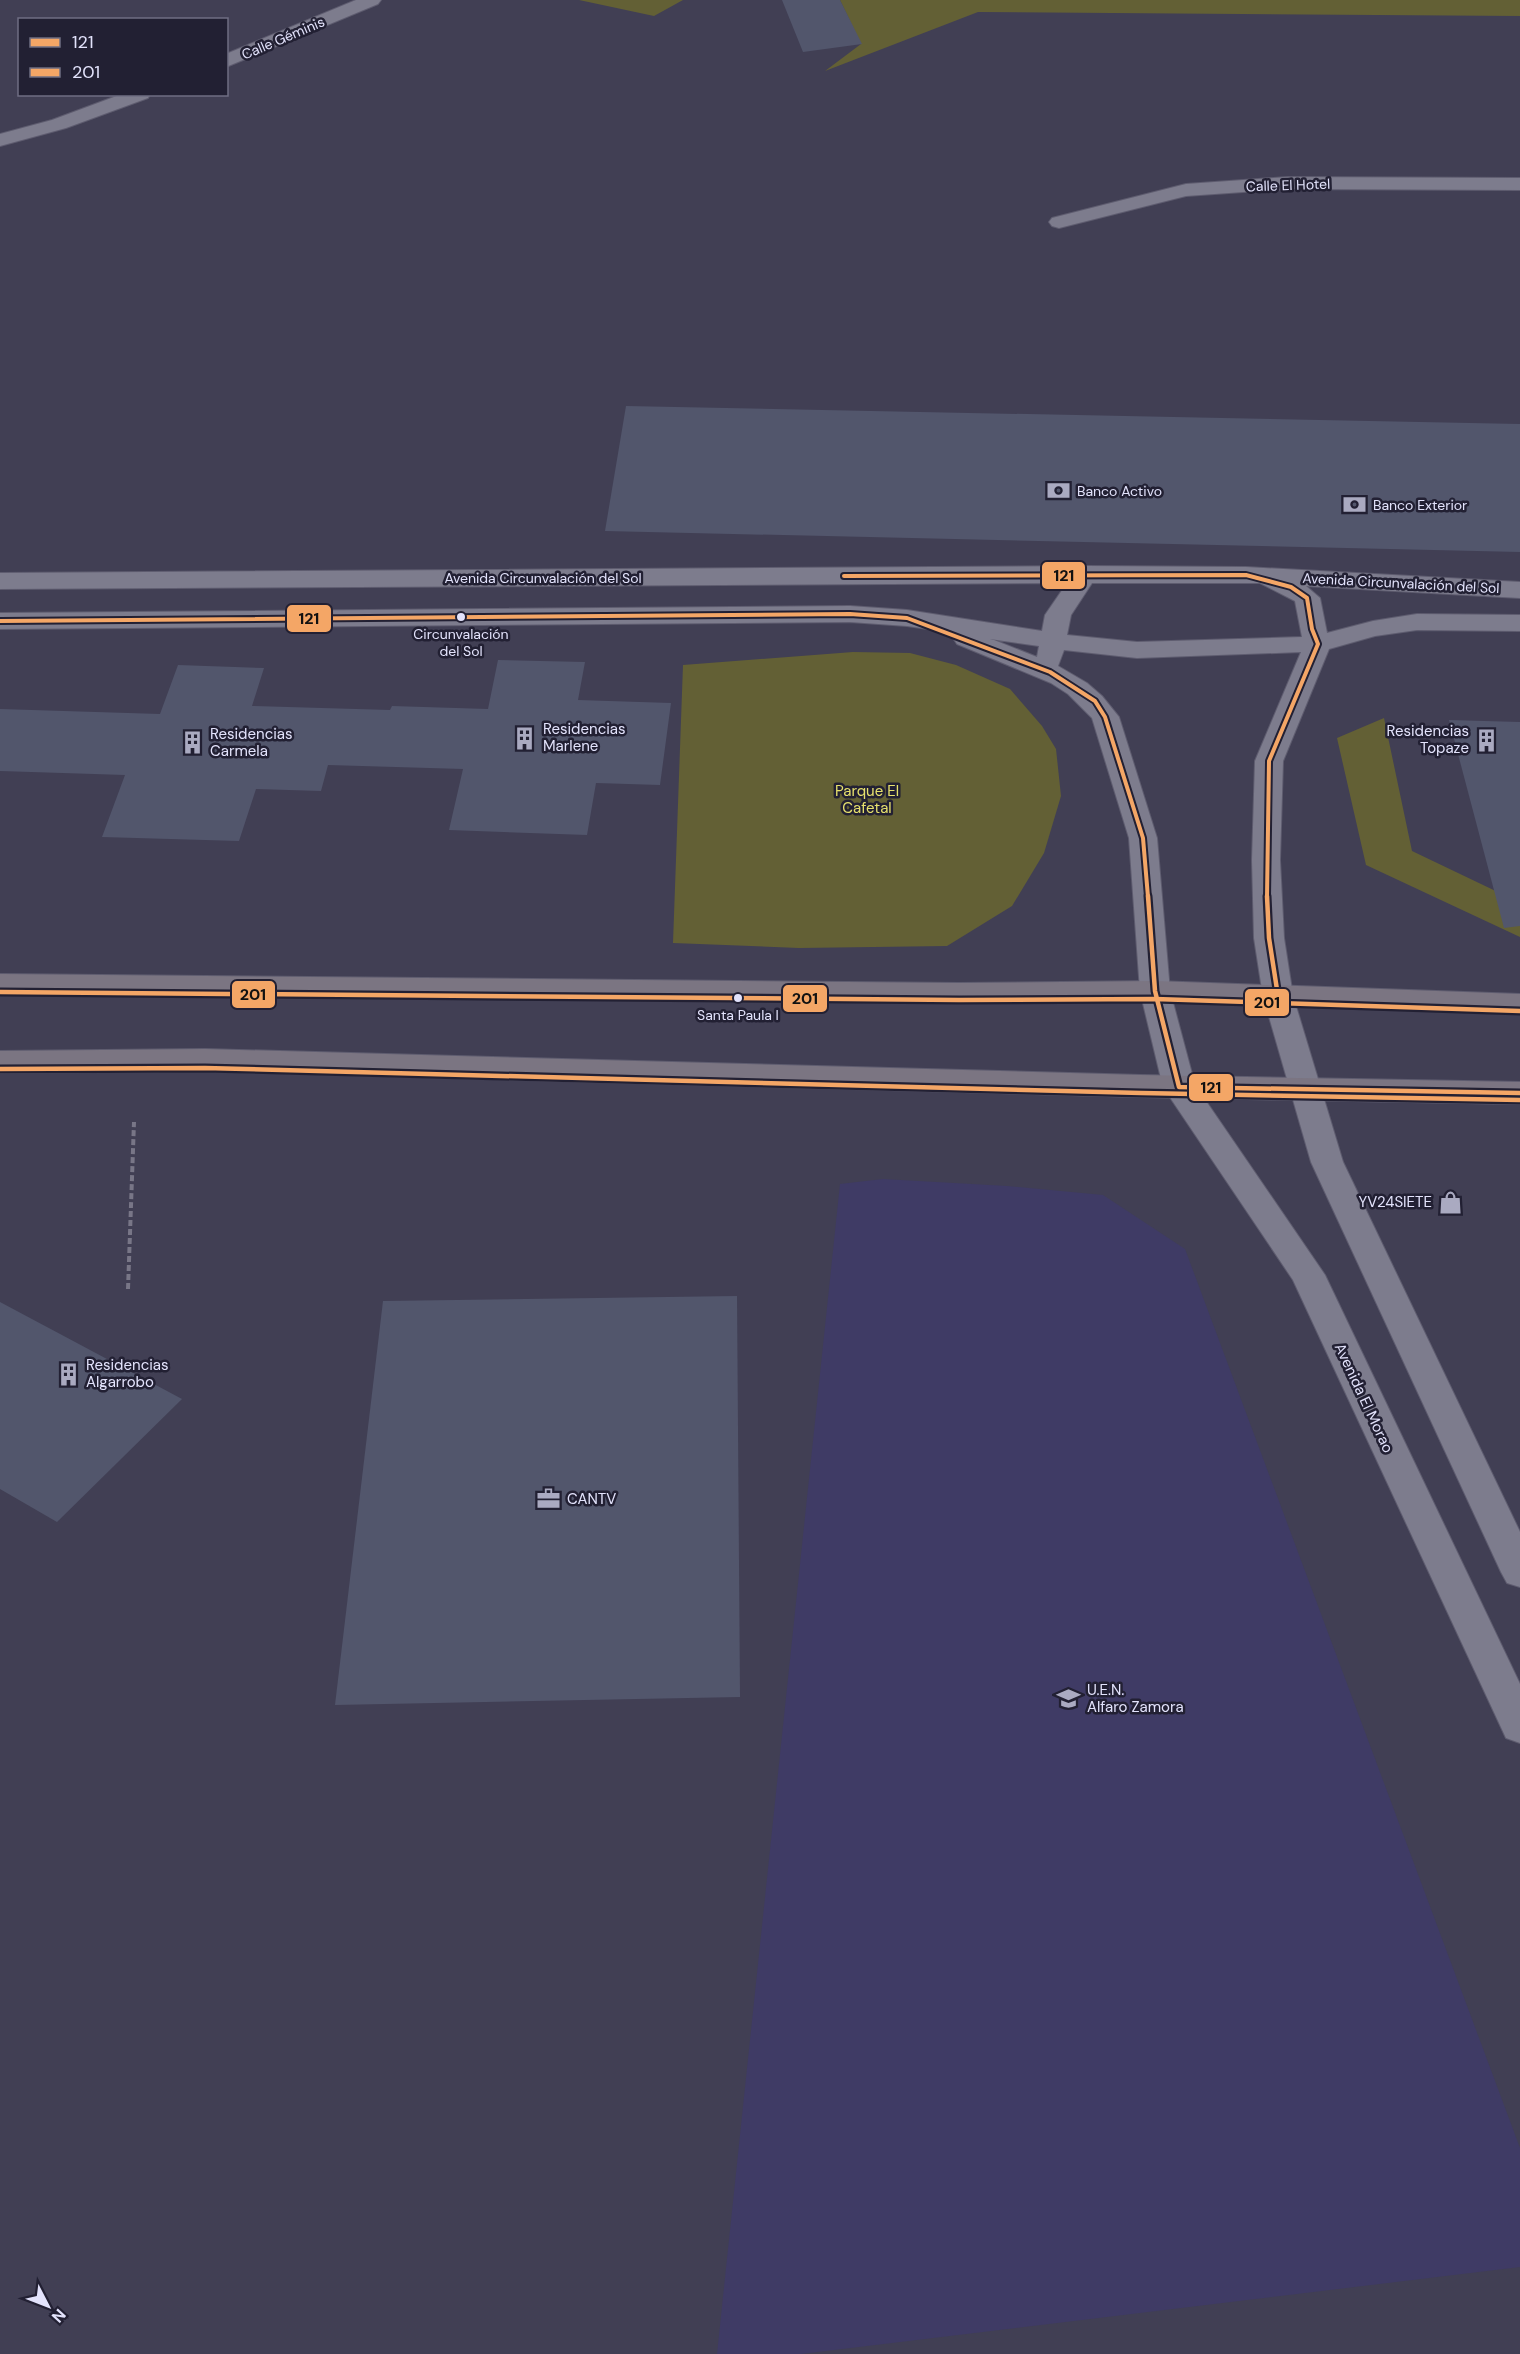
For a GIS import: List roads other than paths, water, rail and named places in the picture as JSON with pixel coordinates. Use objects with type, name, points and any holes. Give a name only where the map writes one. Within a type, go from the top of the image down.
[{"type":"main road","points":[[0,984],[959,993],[1155,992],[1520,1004]]},
{"type":"main road","points":[[0,1062],[205,1060],[1179,1087],[1520,1093]]},
{"type":"street","name":"Calle Géminis","points":[[228,60],[372,0]]},
{"type":"street","points":[[0,140],[59,124],[136,96]]},
{"type":"street","name":"Calle El Hotel","points":[[1059,222],[1186,190],[1288,183],[1520,184]]},
{"type":"street","points":[[1050,672],[1049,653],[1058,615],[1086,574]]},
{"type":"street","name":"Avenida Circunvalación del Sol","points":[[0,581],[1086,574],[1246,575],[1520,590]]},
{"type":"street","name":"Avenida Circunvalación del Sol","points":[[1246,575],[1291,588],[1307,598],[1312,629],[1318,644]]},
{"type":"street","points":[[0,621],[850,614],[907,618],[1137,650],[1318,644],[1373,628],[1417,622],[1520,623]]},
{"type":"street","points":[[907,618],[1050,672],[1095,701],[1105,717],[1143,838],[1155,992],[1179,1087]]},
{"type":"street","points":[[1318,644],[1269,761],[1266,871],[1269,938],[1278,996],[1327,1162],[1520,1572]]},
{"type":"street","name":"Avenida El Morao","points":[[1179,1087],[1308,1275],[1520,1726]]},
{"type":"place","name":"Banco Activo","points":[[1059,491]]},
{"type":"place","name":"Banco Exterior","points":[[1355,505]]},
{"type":"place","name":"Circunvalación del Sol","points":[[461,617]]},
{"type":"place","name":"Residencias Marlene","points":[[525,738]]},
{"type":"place","name":"Residencias Topaze","points":[[1487,740]]},
{"type":"place","name":"Residencias Carmela","points":[[192,743]]},
{"type":"place","name":"Santa Paula I","points":[[738,998]]},
{"type":"place","name":"YV24SIETE","points":[[1450,1202]]},
{"type":"place","name":"Residencias Algarrobo","points":[[68,1374]]},
{"type":"place","name":"CANTV","points":[[549,1499]]},
{"type":"place","name":"U.E.N. Alfaro Zamora","points":[[1069,1699]]},
{"type":"park label","name":"Parque El Cafetal","points":[[867,800]]}]
